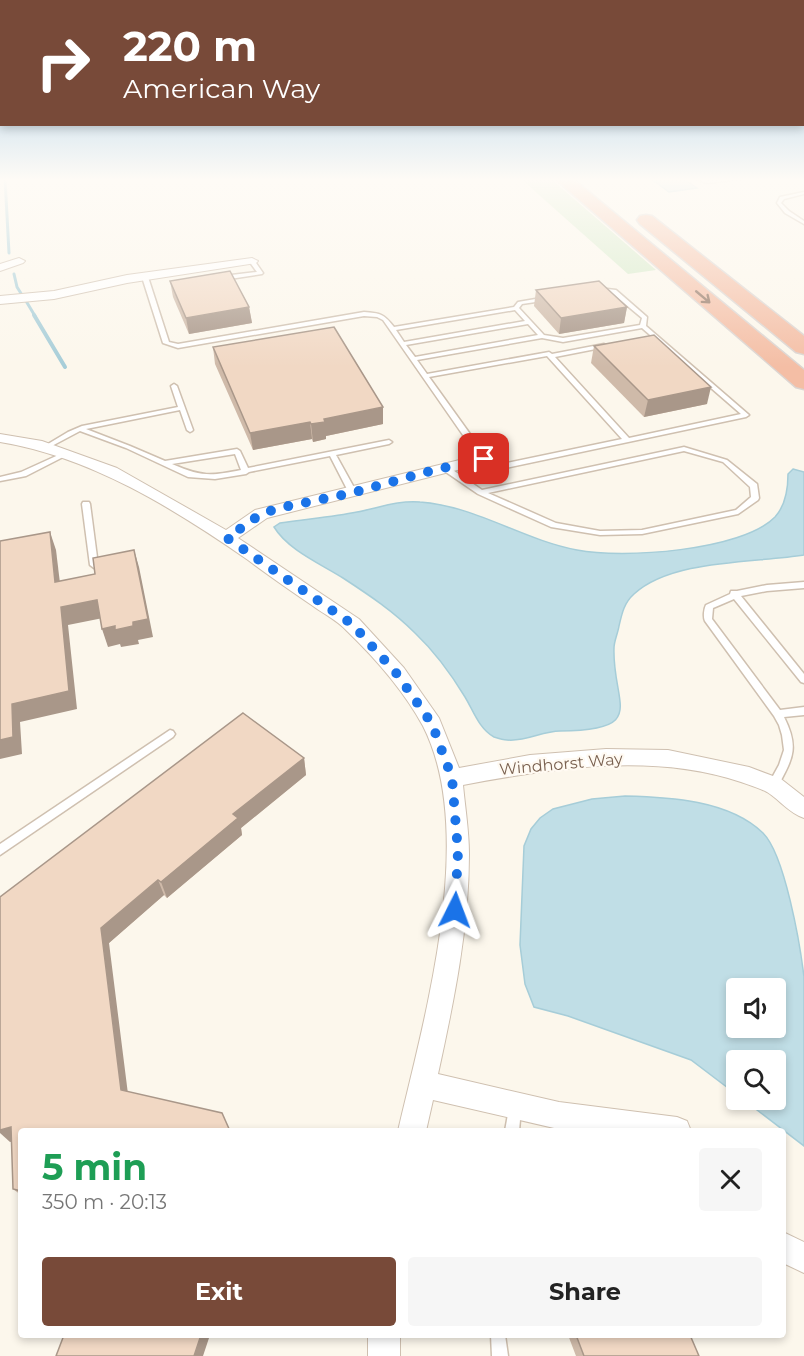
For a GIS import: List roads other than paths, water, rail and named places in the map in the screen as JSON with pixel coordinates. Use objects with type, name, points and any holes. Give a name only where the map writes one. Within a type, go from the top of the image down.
[{"type":"highway","points":[[637,241],[804,382]]},
{"type":"highway","points":[[673,241],[804,346]]},
{"type":"street","points":[[0,268],[19,261]]},
{"type":"street","points":[[0,300],[54,295],[145,277],[185,274],[252,261]]},
{"type":"street","points":[[0,438],[55,451],[112,471],[227,538],[352,624],[397,674],[432,724],[452,778],[458,852],[455,910],[443,992],[413,1128]]},
{"type":"street","points":[[227,538],[261,514],[484,459]]},
{"type":"street","name":"Windhorst Way","points":[[452,778],[530,764],[606,757],[668,759],[730,771],[773,785],[804,809]]},
{"type":"street","points":[[424,1084],[514,1118],[559,1116],[653,1128]]},
{"type":"street","points":[[786,1248],[804,1257]]},
{"type":"street","points":[[384,1338],[384,1356]]},
{"type":"lane","points":[[213,280],[260,273],[252,261]]},
{"type":"lane","points":[[145,277],[166,344],[178,346],[364,314],[378,315],[392,329],[412,359],[490,469],[746,415],[644,326],[563,340],[542,336],[412,359]]},
{"type":"lane","points":[[590,291],[602,289],[614,291],[645,318],[644,326]]},
{"type":"lane","points":[[392,329],[516,308],[520,303],[555,297]]},
{"type":"lane","points":[[516,308],[542,336]]},
{"type":"lane","points":[[402,344],[529,322]]},
{"type":"lane","points":[[644,338],[656,336]]},
{"type":"lane","points":[[425,376],[609,345]]},
{"type":"lane","points":[[550,356],[627,440]]},
{"type":"lane","points":[[174,386],[190,430]]},
{"type":"lane","points":[[0,479],[23,474],[80,429],[181,408]]},
{"type":"lane","points":[[80,429],[191,475],[202,477],[246,472],[389,442]]},
{"type":"lane","points":[[444,468],[481,492],[554,525],[600,533],[642,532],[738,512],[754,498],[754,486],[725,461],[684,449],[481,492]]},
{"type":"lane","points":[[166,463],[237,451],[246,472]]},
{"type":"lane","points":[[332,454],[352,493]]},
{"type":"lane","points":[[86,504],[94,565]]},
{"type":"lane","points":[[773,785],[786,760],[790,745],[786,729],[778,714],[708,619],[709,607],[734,594],[763,588],[804,585]]},
{"type":"lane","points":[[734,594],[804,680]]},
{"type":"lane","points":[[778,714],[804,711]]},
{"type":"lane","points":[[0,850],[170,734]]},
{"type":"lane","points":[[498,1338],[500,1356]]},
{"type":"water","points":[[793,469],[804,472],[804,555],[692,568],[650,583],[628,601],[622,613],[615,640],[615,668],[620,699],[620,710],[616,719],[606,725],[588,729],[553,731],[514,740],[504,740],[489,734],[480,724],[448,671],[415,633],[371,597],[296,550],[274,527],[280,523],[348,514],[396,503],[420,502],[461,510],[538,539],[577,550],[622,553],[680,550],[710,545],[759,529],[775,517],[781,508],[788,474]]},
{"type":"water","points":[[625,796],[679,799],[698,802],[733,813],[763,833],[771,844],[785,880],[804,977],[804,1146],[786,1132],[786,1128],[781,1128],[757,1110],[786,1110],[786,1050],[726,1050],[726,1086],[691,1060],[568,1016],[534,1007],[525,984],[520,945],[524,846],[531,829],[540,818],[553,809],[592,799]]},
{"type":"waterway","points":[[8,241],[9,253]]},
{"type":"waterway","points":[[14,274],[17,287],[22,295]]},
{"type":"waterway","points":[[26,301],[35,316]]},
{"type":"waterway","points":[[34,315],[65,367]]}]
